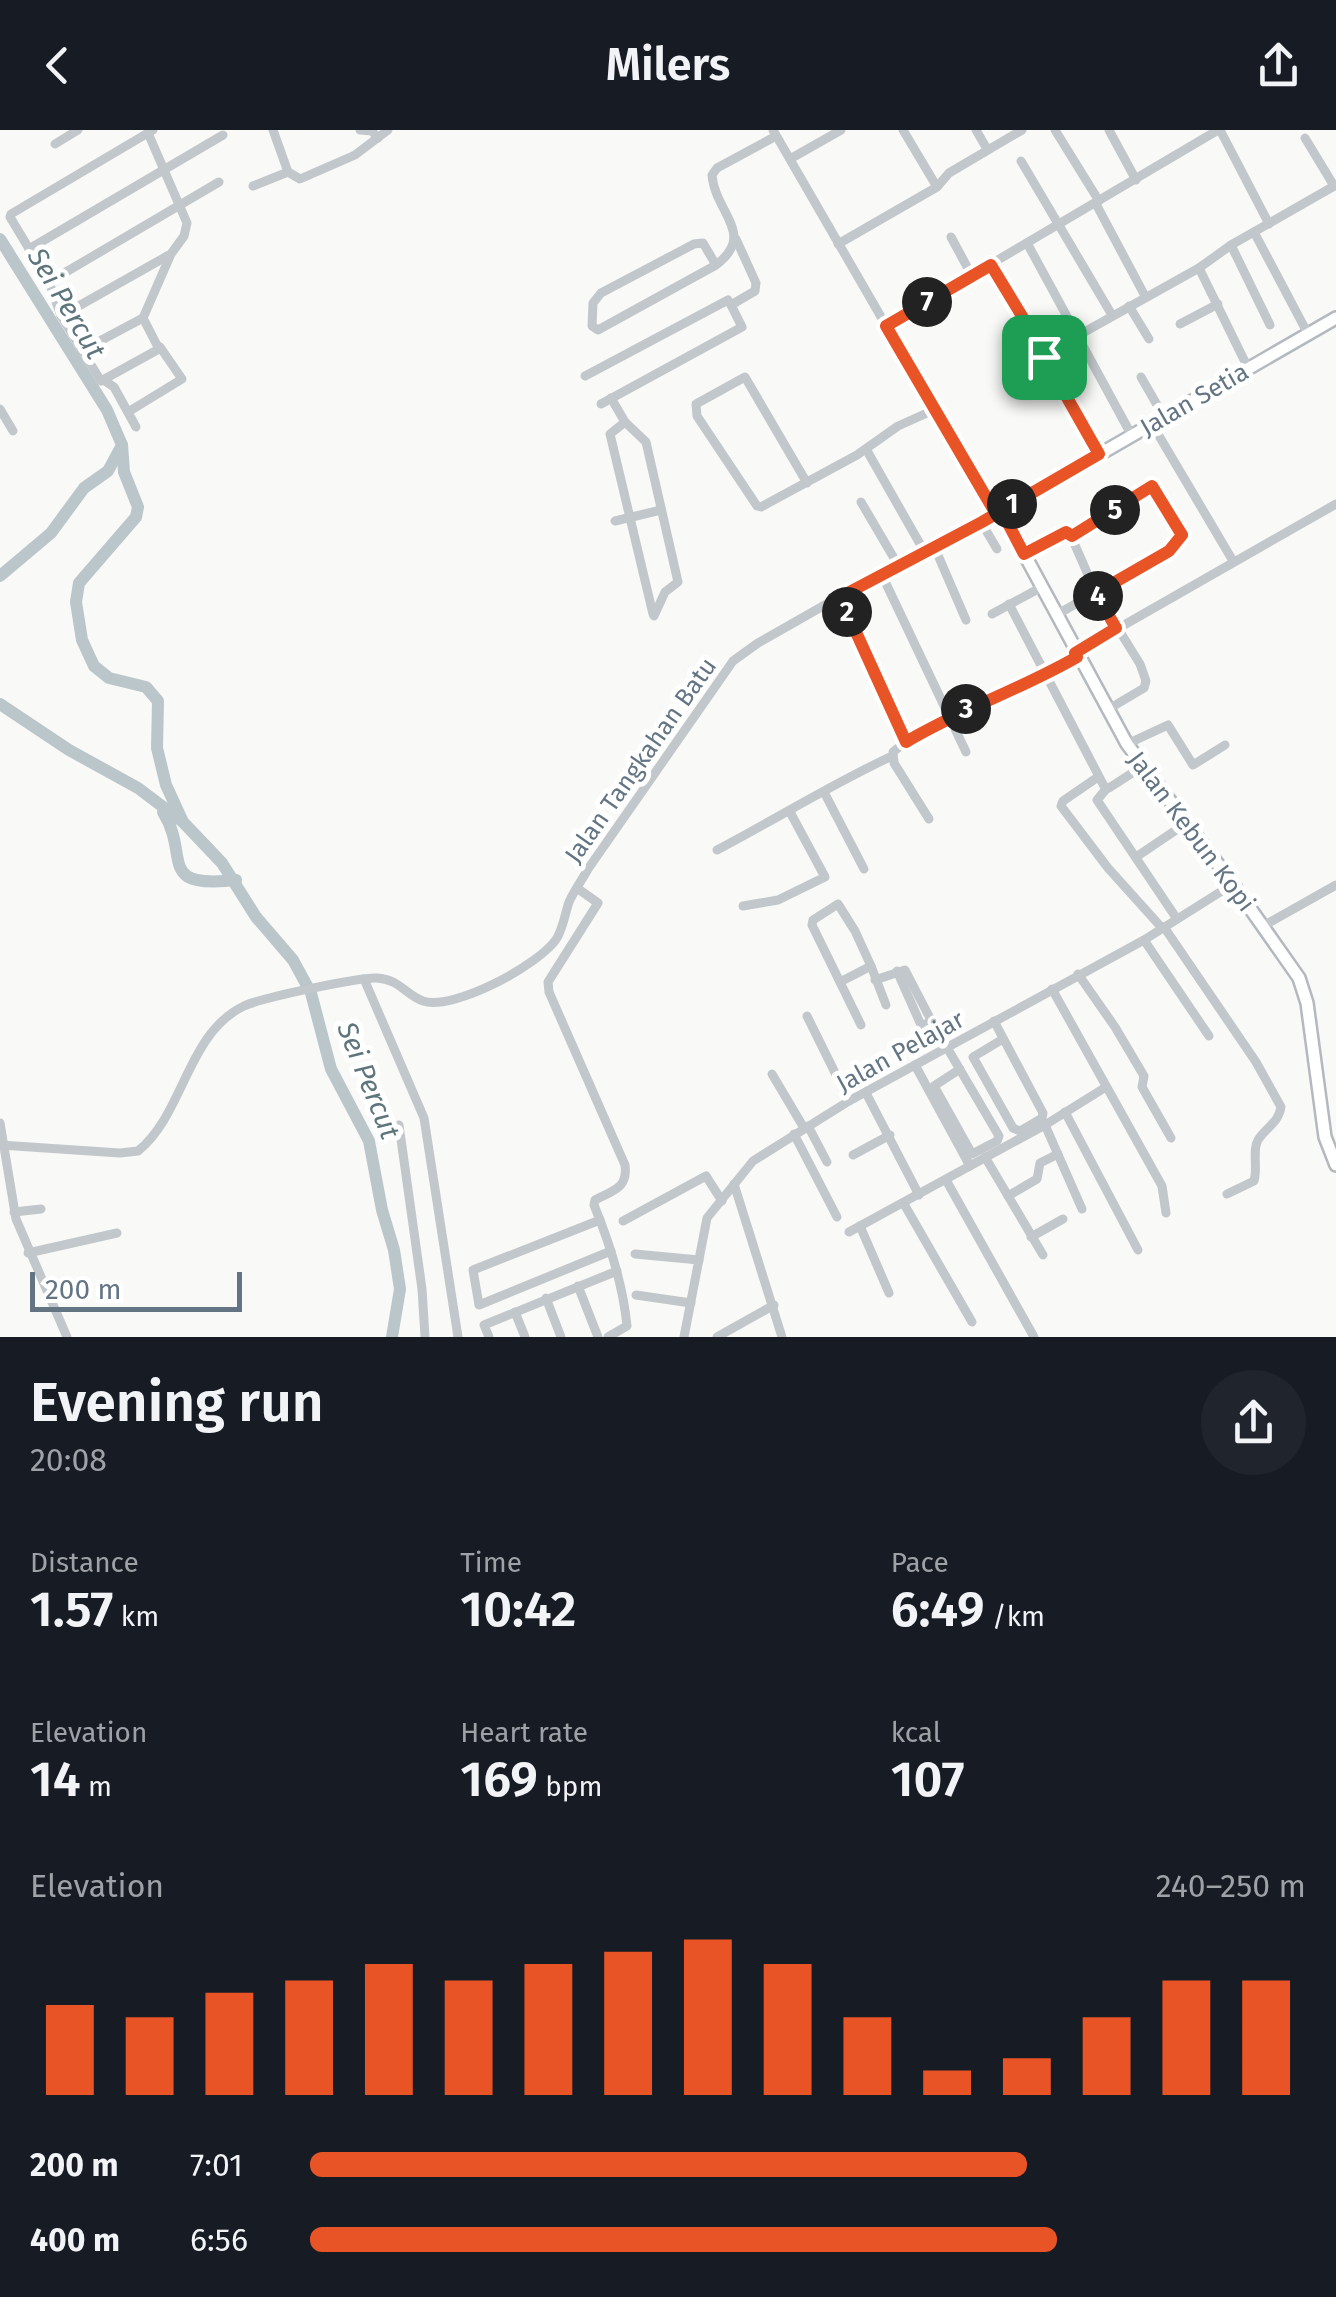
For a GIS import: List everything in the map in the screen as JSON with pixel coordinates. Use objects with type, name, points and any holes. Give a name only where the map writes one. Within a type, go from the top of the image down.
[{"type":"main road","name":"Jalan Setia","points":[[998,512],[1308,334],[1334,325]]},
{"type":"main road","name":"Jalan Kebun Kopi","points":[[998,512],[1127,744],[1234,884],[1304,990],[1325,1137],[1336,1165]]},
{"type":"street","points":[[56,144],[78,130]]},
{"type":"street","points":[[273,130],[288,172],[300,180],[355,155],[388,130]]},
{"type":"street","points":[[360,130],[372,131],[378,138]]},
{"type":"street","points":[[790,159],[841,130]]},
{"type":"street","points":[[903,130],[937,188]]},
{"type":"street","points":[[976,130],[987,148]]},
{"type":"street","points":[[838,244],[937,188],[949,173],[1022,130]]},
{"type":"street","points":[[1056,130],[1145,296]]},
{"type":"street","points":[[1109,130],[1136,180]]},
{"type":"street","points":[[886,326],[1219,130],[1269,224]]},
{"type":"street","points":[[81,351],[142,318],[171,254],[184,236],[186,224],[151,132],[11,214],[10,221],[49,282],[61,316],[81,351],[98,379],[114,386],[136,428]]},
{"type":"street","points":[[731,305],[756,287],[712,176],[717,168],[775,133],[998,512]]},
{"type":"street","points":[[29,249],[223,134]]},
{"type":"street","points":[[1045,354],[1335,186],[1305,138]]},
{"type":"street","points":[[1021,161],[1112,315]]},
{"type":"street","points":[[252,186],[288,172]]},
{"type":"street","points":[[49,282],[219,182]]},
{"type":"street","points":[[1254,232],[1308,334]]},
{"type":"street","points":[[716,265],[703,243],[694,244],[601,293],[593,303],[592,326],[598,330],[716,265],[734,248],[735,237]]},
{"type":"street","points":[[951,237],[972,276]]},
{"type":"street","points":[[1027,243],[1132,436]]},
{"type":"street","points":[[1231,246],[1270,325]]},
{"type":"street","points":[[61,316],[171,254]]},
{"type":"street","points":[[991,265],[1099,454]]},
{"type":"street","points":[[1199,268],[1248,368]]},
{"type":"street","points":[[584,376],[728,300],[742,327],[606,401],[646,442],[662,510],[678,582],[665,592],[654,616],[610,434],[624,422]]},
{"type":"street","points":[[1180,324],[1218,304]]},
{"type":"street","points":[[1129,306],[1150,339]]},
{"type":"street","points":[[128,412],[182,379],[142,318]]},
{"type":"street","points":[[105,381],[160,347]]},
{"type":"street","points":[[807,483],[746,377],[696,404],[697,416],[761,507],[807,483],[866,449],[898,426],[936,409]]},
{"type":"street","points":[[1141,377],[1158,421],[1233,561]]},
{"type":"street","points":[[0,409],[13,432]]},
{"type":"street","points":[[866,449],[929,549],[966,620]]},
{"type":"street","points":[[1056,614],[1169,551],[1181,532],[1152,486],[1071,536]]},
{"type":"street","points":[[861,502],[898,565]]},
{"type":"street","points":[[717,850],[790,812],[834,783],[892,756],[906,742],[949,716],[1044,676],[1116,628],[1336,504]]},
{"type":"street","points":[[616,521],[662,510]]},
{"type":"street","name":"Jalan Tangkahan Batu","points":[[2,1145],[138,1151],[154,1134],[210,1036],[243,1006],[364,979],[391,980],[429,1002],[485,988],[534,960],[558,936],[578,888],[734,661],[758,643],[881,573],[998,512]]},
{"type":"street","points":[[982,522],[997,549]]},
{"type":"street","points":[[1024,554],[1066,532],[1071,536],[1096,593],[1140,664],[1147,685],[1108,710]]},
{"type":"street","points":[[881,573],[966,752]]},
{"type":"street","points":[[992,614],[1040,588]]},
{"type":"street","points":[[840,597],[906,742]]},
{"type":"street","points":[[1009,604],[1106,788]]},
{"type":"street","points":[[1127,744],[1168,725],[1193,766],[1225,745]]},
{"type":"street","points":[[892,756],[929,820]]},
{"type":"street","points":[[1142,766],[1106,788],[1097,800],[1178,919]]},
{"type":"street","points":[[1098,778],[1062,801],[1062,806],[1108,868],[1163,928],[1282,1106],[1279,1119],[1259,1137],[1254,1181],[1227,1194]]},
{"type":"street","points":[[824,792],[864,870]]},
{"type":"street","points":[[744,906],[778,900],[825,876],[790,812]]},
{"type":"street","points":[[1136,857],[1185,824]]},
{"type":"street","name":"Jalan Pelajar","points":[[684,1337],[707,1218],[752,1161],[849,1101],[1144,940],[1234,884]]},
{"type":"street","points":[[1263,926],[1336,885]]},
{"type":"street","points":[[578,888],[598,902],[548,982],[625,1165],[624,1185],[596,1200],[627,1326],[608,1337]]},
{"type":"street","points":[[860,1025],[812,925],[817,916],[838,904],[856,930],[886,1005]]},
{"type":"street","points":[[1144,940],[1210,1036]]},
{"type":"street","points":[[840,982],[870,966]]},
{"type":"street","points":[[875,980],[901,971],[922,1026],[932,1022],[999,1136],[997,1141],[972,1154],[934,1086],[960,1070]]},
{"type":"street","points":[[1078,974],[1144,1076],[1142,1085],[1171,1138]]},
{"type":"street","points":[[364,979],[424,1118],[458,1337]]},
{"type":"street","points":[[1052,988],[1164,1192],[1166,1213]]},
{"type":"street","points":[[806,1016],[849,1101]]},
{"type":"street","points":[[994,1021],[1043,1113],[1020,1131],[1013,1128],[973,1058],[1003,1039]]},
{"type":"street","points":[[915,1065],[970,1166]]},
{"type":"street","points":[[772,1074],[828,1162]]},
{"type":"street","points":[[850,1232],[1106,1087]]},
{"type":"street","points":[[866,1093],[919,1196]]},
{"type":"street","points":[[1064,1112],[1138,1250]]},
{"type":"street","points":[[0,1123],[5,1190],[28,1253],[68,1337]]},
{"type":"street","points":[[1044,1124],[1082,1209]]},
{"type":"street","points":[[399,1125],[422,1288],[424,1337]]},
{"type":"street","points":[[794,1134],[837,1217]]},
{"type":"street","points":[[853,1155],[890,1135]]},
{"type":"street","points":[[1008,1196],[1035,1181],[1040,1163],[1058,1154]]},
{"type":"street","points":[[985,1157],[1043,1255]]},
{"type":"street","points":[[622,1221],[706,1176],[722,1201]]},
{"type":"street","points":[[946,1180],[1034,1337]]},
{"type":"street","points":[[734,1184],[782,1337]]},
{"type":"street","points":[[904,1204],[972,1322]]},
{"type":"street","points":[[14,1212],[41,1208]]},
{"type":"street","points":[[1032,1237],[1063,1219]]},
{"type":"street","points":[[600,1220],[473,1270],[479,1304],[611,1251]]},
{"type":"street","points":[[860,1226],[890,1293]]},
{"type":"street","points":[[28,1253],[117,1233]]},
{"type":"street","points":[[635,1254],[700,1260]]},
{"type":"street","points":[[489,1337],[484,1324],[616,1270]]},
{"type":"street","points":[[578,1286],[598,1337]]},
{"type":"street","points":[[636,1295],[692,1303]]},
{"type":"street","points":[[546,1298],[561,1337]]},
{"type":"street","points":[[717,1337],[774,1305]]},
{"type":"street","points":[[515,1312],[525,1337]]},
{"type":"waterway","name":"Sei Percut","points":[[0,239],[107,410],[122,445],[108,471],[84,488],[51,533],[0,576]]},
{"type":"waterway","name":"Sei Percut","points":[[122,445],[124,472],[138,507],[136,517],[79,583],[76,602],[82,640],[94,666],[109,678],[146,687],[158,701],[157,748],[166,785],[183,822]]},
{"type":"waterway","name":"Sei Percut","points":[[0,704],[69,750],[138,788],[183,822],[222,863],[256,917],[293,960],[311,993],[331,1069],[369,1141],[400,1289],[392,1337]]},
{"type":"waterway","points":[[163,812],[185,874],[194,880],[236,880]]},
{"type":"route","points":[[1044,357],[991,265],[886,326],[996,514],[1001,510],[1024,554],[1066,532],[1072,536],[1152,486],[1182,535],[1169,551],[1096,593],[1116,628],[1044,676],[949,716],[906,742],[840,597],[982,522],[1001,510],[1099,454],[1044,357]]}]
